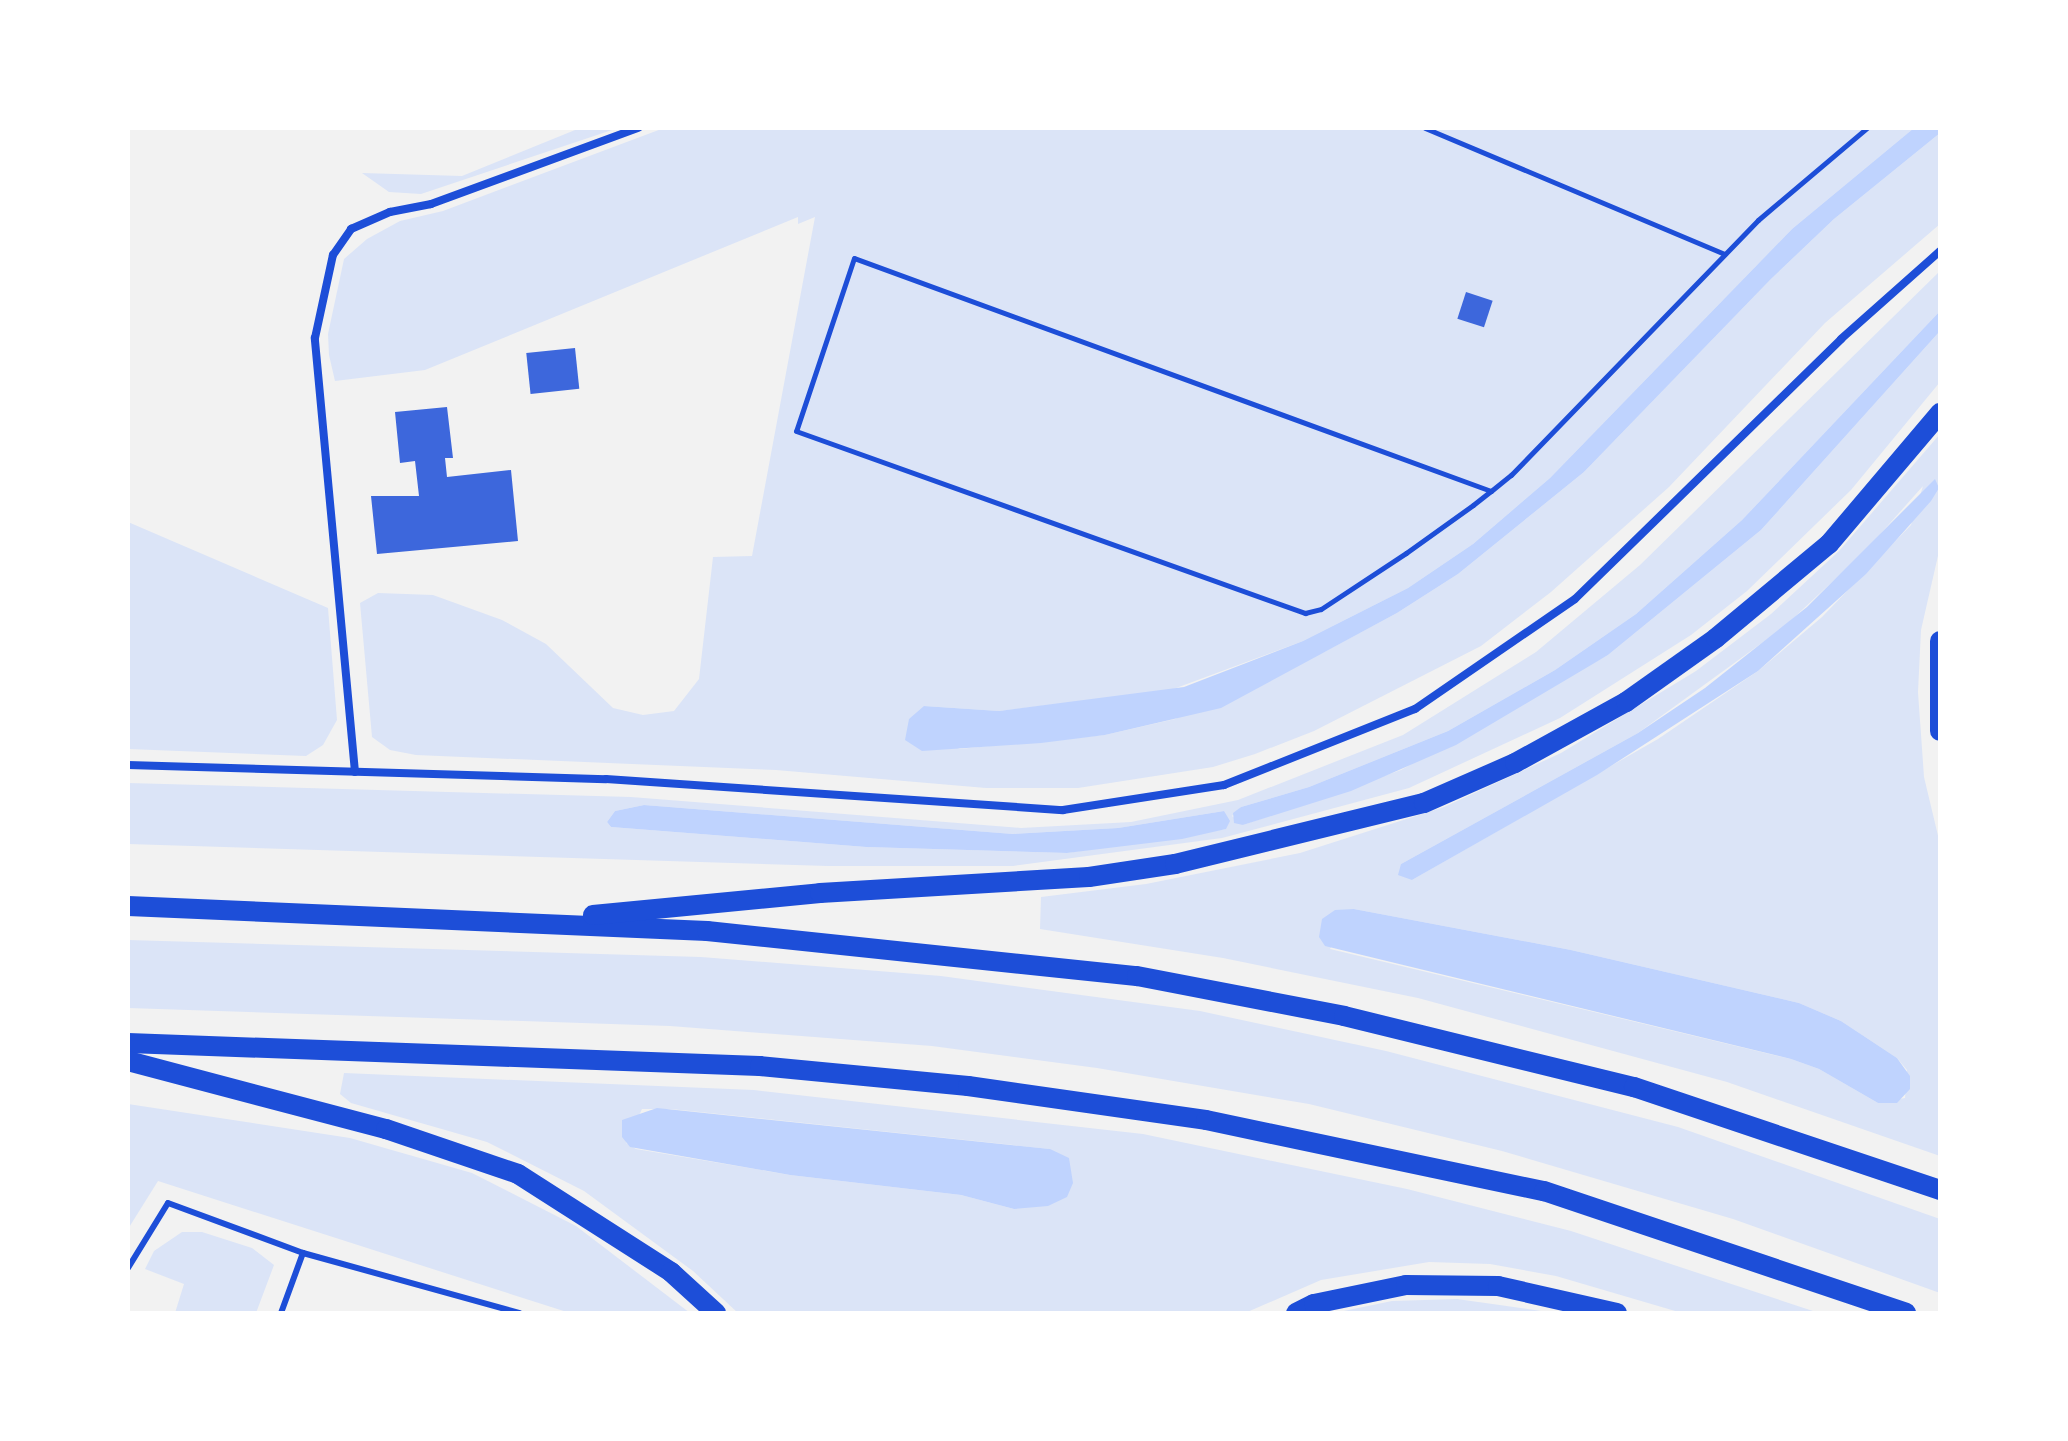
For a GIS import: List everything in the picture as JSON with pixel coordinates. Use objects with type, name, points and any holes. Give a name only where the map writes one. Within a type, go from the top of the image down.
[{"type":"main road","points":[[525,921],[820,893],[1089,877],[1237,850],[1424,803],[1515,763],[1612,709],[1716,638],[1829,544],[1940,413]]},
{"type":"main road","points":[[1940,641],[1940,731]]},
{"type":"main road","points":[[128,906],[707,931],[1167,982],[1344,1016],[1634,1087],[1940,1190]]},
{"type":"main road","points":[[128,1043],[760,1066],[968,1086],[1206,1120],[1544,1191],[1906,1313]]},
{"type":"main road","points":[[128,1061],[386,1129],[518,1174],[671,1272],[716,1313]]},
{"type":"main road","points":[[1296,1313],[1314,1304],[1406,1285],[1498,1286],[1617,1313]]},
{"type":"street","points":[[355,772],[315,338],[333,255],[351,229],[390,212],[431,204],[638,128]]},
{"type":"street","points":[[128,765],[606,779],[1063,810],[1224,785],[1415,709],[1575,599],[1841,339],[1940,251]]},
{"type":"lane","points":[[128,1268],[168,1203],[303,1253],[520,1313]]},
{"type":"lane","points":[[281,1313],[303,1253]]},
{"type":"path","points":[[1425,128],[1725,254]]},
{"type":"path","points":[[1491,491],[854,258],[796,431],[1305,613],[1334,601],[1491,491],[1725,254],[1867,128]]},
{"type":"shaded area","points":[[580,128],[618,128],[421,194],[389,192],[362,173],[462,176]]},
{"type":"shaded area","points":[[664,128],[1914,128],[1792,229],[1550,478],[1473,544],[1408,588],[1303,641],[1168,691],[999,711],[924,706],[959,749],[1105,735],[1175,719],[1326,651],[1397,613],[1458,574],[1584,472],[1771,279],[1834,219],[1940,133],[1940,224],[1825,323],[1669,487],[1551,592],[1481,646],[1314,731],[1255,754],[1213,767],[1078,788],[986,788],[776,770],[416,755],[390,750],[372,737],[360,603],[378,593],[433,595],[502,620],[546,644],[613,708],[643,715],[674,711],[699,679],[713,557],[752,556],[815,217],[798,224],[798,217],[425,370],[335,381],[329,355],[328,334],[344,259],[367,239],[400,221],[443,211]]},
{"type":"shaded area","points":[[1940,271],[1940,311],[1742,520],[1636,614],[1555,670],[1448,731],[1309,787],[1241,807],[1232,816],[1243,825],[1401,770],[1608,655],[1761,530],[1940,331],[1940,382],[1851,490],[1747,591],[1691,635],[1560,718],[1409,788],[1222,838],[1013,866],[828,866],[128,844],[128,783],[631,797],[1021,828],[1131,822],[1238,800],[1403,735],[1536,652],[1640,565]],"holes":[[[644,805],[1013,834],[1118,828],[1224,811],[1226,829],[1067,853],[866,847],[611,827],[607,822],[615,811]]]},
{"type":"shaded area","points":[[1940,434],[1940,547],[1921,630],[1918,692],[1924,777],[1940,844],[1940,1156],[1727,1082],[1418,998],[1223,958],[1040,929],[1041,897],[1146,884],[1300,853],[1444,807],[1561,753],[1696,671],[1771,614],[1839,551]],"holes":[[[1923,486],[1911,525],[1822,617],[1758,671],[1658,739],[1412,880],[1401,864],[1638,733],[1785,626],[1866,550]],[[1354,909],[1571,950],[1799,1003],[1841,1021],[1897,1058],[1907,1070],[1905,1098],[1878,1103],[1819,1069],[1791,1059],[1330,949]]]},
{"type":"shaded area","points":[[128,522],[328,608],[337,720],[323,745],[306,756],[128,749]]},
{"type":"shaded area","points":[[128,940],[701,957],[941,976],[1200,1011],[1386,1051],[1678,1127],[1940,1219],[1940,1293],[1733,1219],[1502,1151],[1309,1104],[1097,1068],[932,1046],[670,1026],[128,1008]]},
{"type":"shaded area","points":[[344,1073],[754,1090],[1143,1134],[1407,1189],[1571,1231],[1819,1313],[1682,1313],[1556,1276],[1490,1264],[1429,1262],[1321,1280],[1245,1313],[738,1313],[693,1271],[584,1191],[487,1142],[351,1103],[340,1094]],"holes":[[[642,1109],[671,1109],[1050,1149],[1014,1209],[961,1195],[790,1175],[636,1149],[626,1143]]]},
{"type":"shaded area","points":[[128,1104],[350,1138],[472,1173],[576,1226],[690,1313],[570,1313],[158,1181],[128,1229]]},
{"type":"shaded area","points":[[182,1232],[202,1232],[252,1248],[274,1265],[256,1313],[175,1313],[184,1284],[145,1269],[154,1251]]},
{"type":"shaded area","points":[[1457,1299],[1555,1313],[1334,1313],[1392,1301]]},
{"type":"water","points":[[1914,128],[1940,128],[1940,133],[1834,219],[1771,279],[1584,472],[1458,574],[1397,613],[1221,708],[1105,735],[1041,743],[922,751],[905,740],[909,719],[924,706],[999,711],[1184,687],[1303,641],[1408,588],[1473,544],[1550,478],[1792,229]]},
{"type":"water","points":[[1940,311],[1940,331],[1761,530],[1608,655],[1456,745],[1351,791],[1243,825],[1234,823],[1233,813],[1241,807],[1309,787],[1448,731],[1555,670],[1636,614],[1742,520]]},
{"type":"water","points":[[1935,479],[1939,488],[1931,501],[1866,574],[1758,671],[1597,775],[1412,880],[1398,875],[1401,864],[1638,733],[1705,688],[1807,607]]},
{"type":"water","points":[[644,805],[1013,834],[1118,828],[1224,811],[1230,821],[1226,829],[1182,839],[1067,853],[866,847],[611,827],[607,822],[615,811]]},
{"type":"water","points":[[1354,909],[1571,950],[1799,1003],[1841,1021],[1897,1058],[1910,1076],[1910,1089],[1897,1103],[1878,1103],[1819,1069],[1791,1059],[1325,946],[1319,937],[1322,919],[1335,910]]},
{"type":"water","points":[[657,1108],[1050,1149],[1069,1158],[1073,1183],[1067,1197],[1048,1206],[1014,1209],[961,1195],[790,1175],[630,1147],[622,1137],[622,1120]]},
{"type":"building","points":[[1466,292],[1493,301],[1484,327],[1457,319]]},
{"type":"building","points":[[575,348],[579,389],[531,394],[526,353]]},
{"type":"building","points":[[447,407],[453,458],[445,458],[447,477],[511,470],[518,541],[377,554],[371,496],[419,496],[415,461],[400,463],[395,412]]}]
